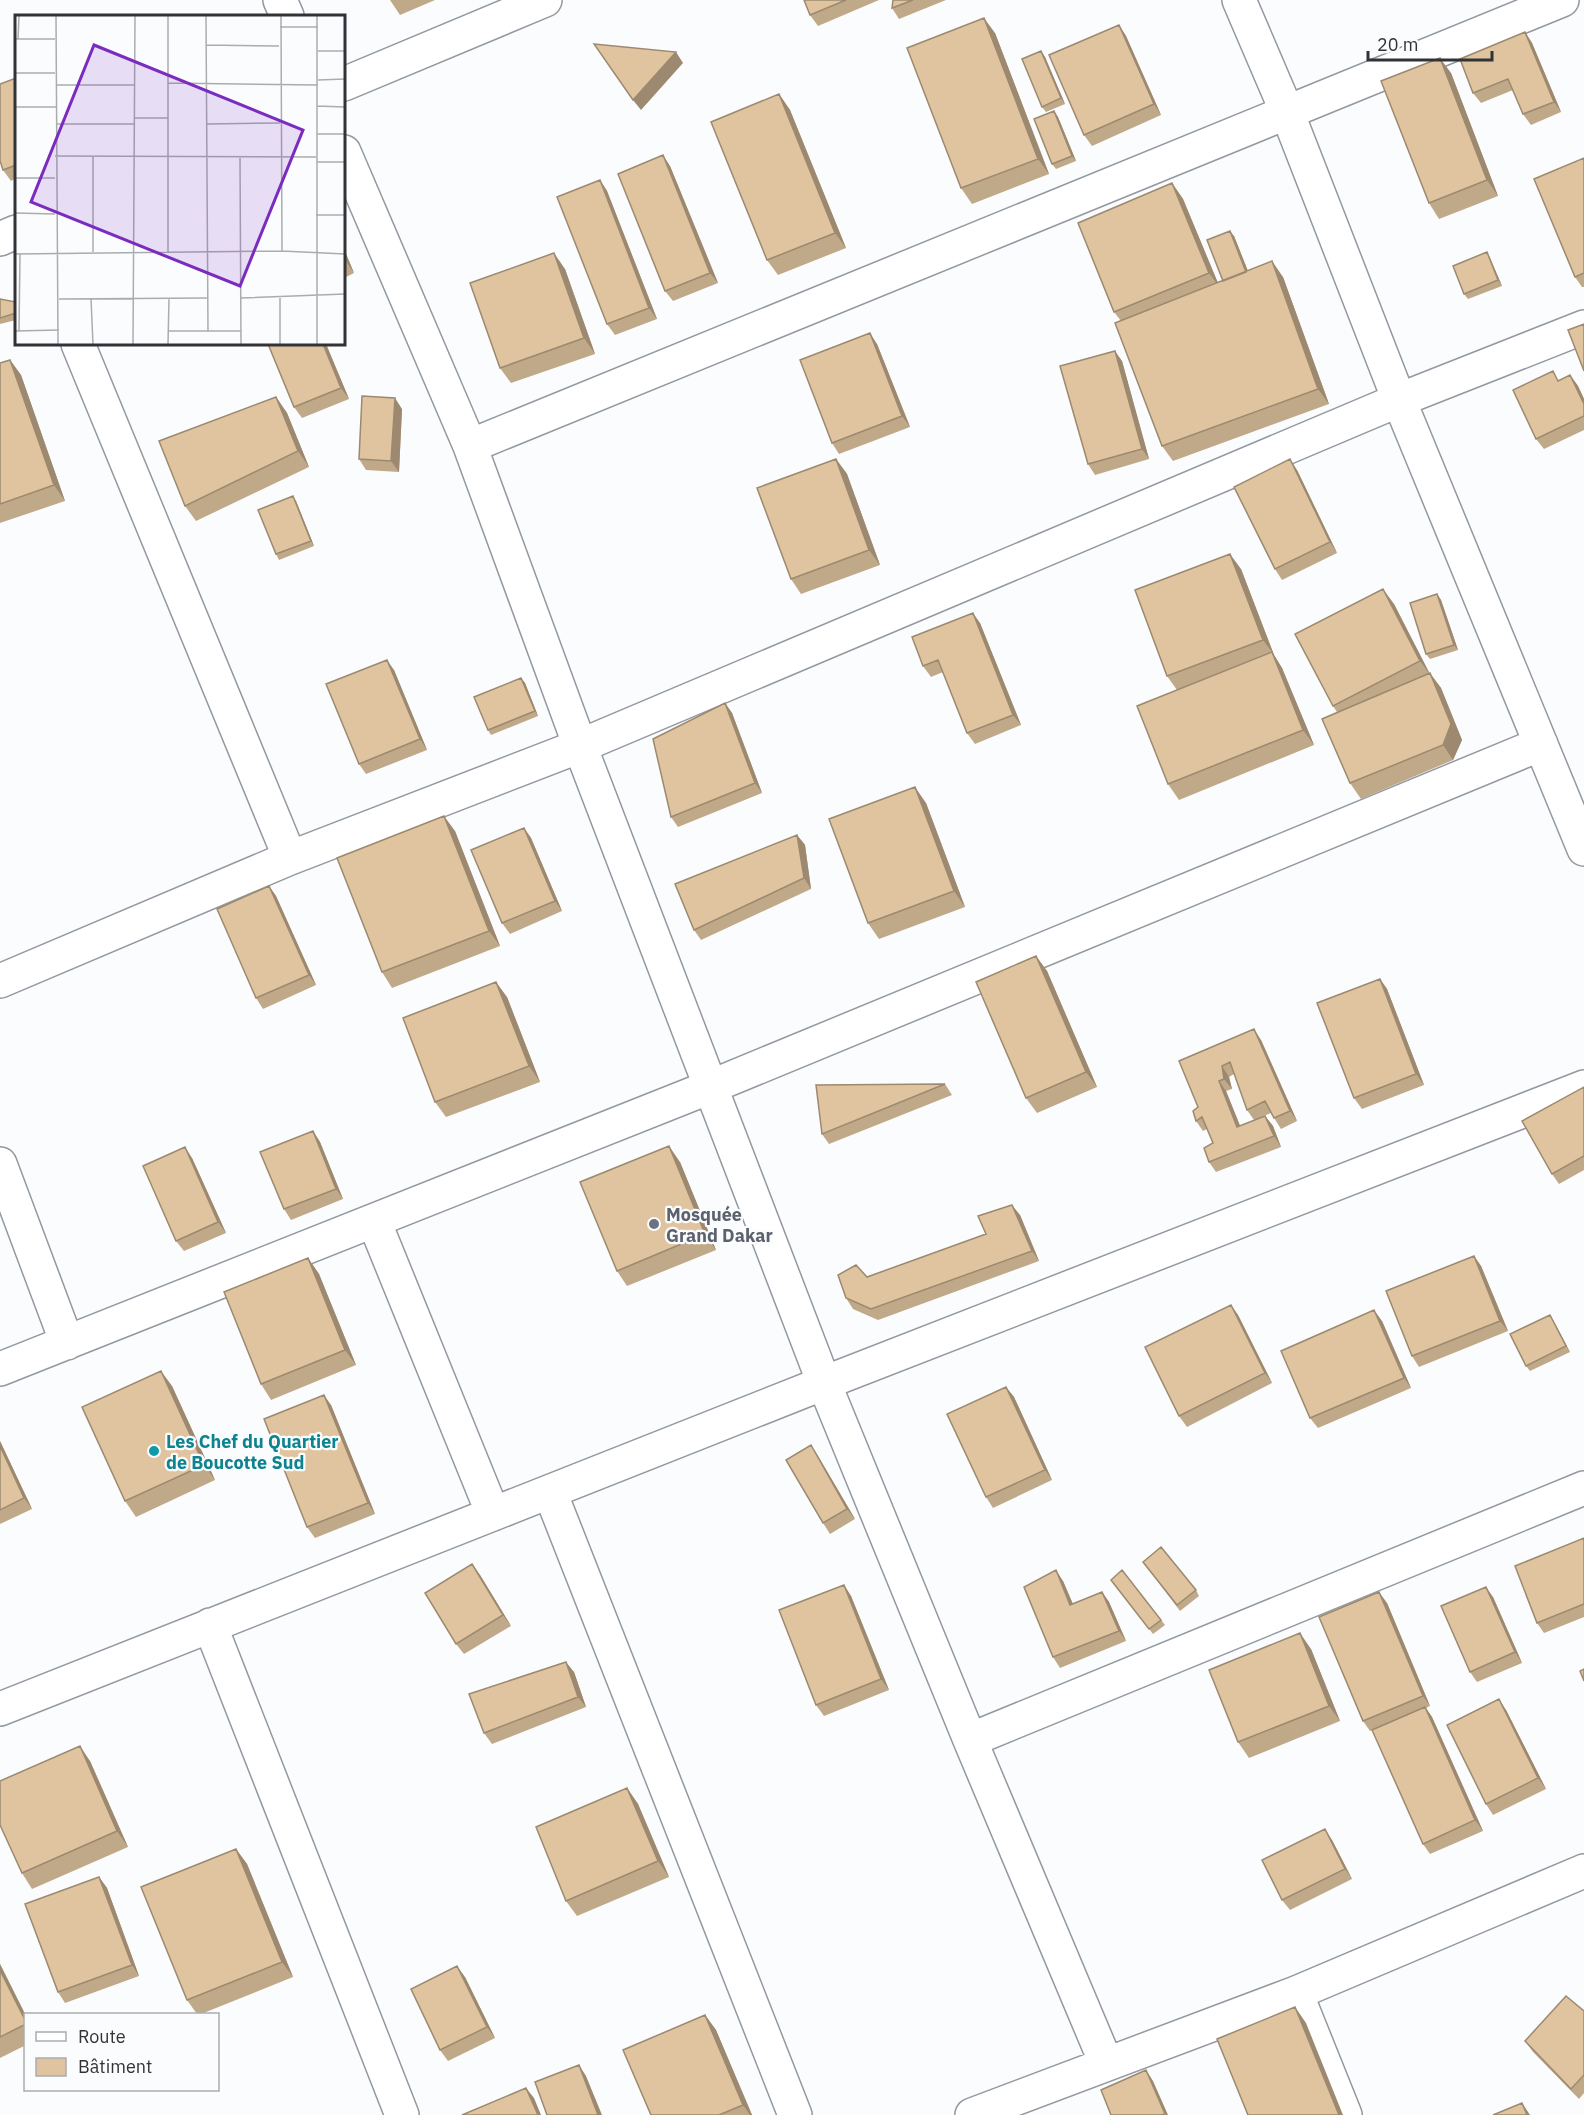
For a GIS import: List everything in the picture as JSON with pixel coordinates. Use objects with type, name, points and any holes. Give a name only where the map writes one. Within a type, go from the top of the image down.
[{"type":"street","points":[[280,0],[287,15]]},
{"type":"street","points":[[345,84],[545,0]]},
{"type":"street","points":[[1239,0],[1287,112],[1399,400],[1584,849]]},
{"type":"street","points":[[470,446],[1562,0]]},
{"type":"street","points":[[345,154],[470,446],[580,746],[824,1383],[970,1740],[1106,2063]]},
{"type":"street","points":[[0,239],[15,232]]},
{"type":"street","points":[[0,981],[290,858],[580,746],[1399,400],[1584,327]]},
{"type":"street","points":[[78,345],[290,858]]},
{"type":"street","points":[[0,1369],[710,1087],[1541,744]]},
{"type":"street","points":[[0,1709],[824,1383],[1584,1087]]},
{"type":"street","points":[[0,1164],[67,1343]]},
{"type":"street","points":[[374,1221],[493,1514]]},
{"type":"street","points":[[970,1740],[1584,1488]]},
{"type":"street","points":[[549,1492],[795,2115]]},
{"type":"street","points":[[210,1625],[402,2115]]},
{"type":"street","points":[[972,2115],[1296,1993],[1584,1871]]},
{"type":"street","points":[[1296,1993],[1345,2115]]},
{"type":"building","points":[[804,0],[846,0],[810,15]]},
{"type":"building","points":[[893,0],[913,0],[892,8]]},
{"type":"building","points":[[984,18],[1038,159],[961,188],[907,48]]},
{"type":"building","points":[[1119,25],[1154,104],[1084,135],[1049,55]]},
{"type":"building","points":[[1525,32],[1554,102],[1523,114],[1508,79],[1473,93],[1460,59]]},
{"type":"building","points":[[594,44],[676,52],[633,100]]},
{"type":"building","points":[[1041,51],[1061,98],[1042,107],[1022,59]]},
{"type":"building","points":[[1440,58],[1487,180],[1429,203],[1381,81]]},
{"type":"building","points":[[15,78],[15,165],[3,170],[0,161],[0,84]]},
{"type":"building","points":[[779,94],[835,233],[767,260],[711,122]]},
{"type":"building","points":[[1054,111],[1072,156],[1052,164],[1034,119]]},
{"type":"building","points":[[663,155],[710,273],[665,291],[618,174]]},
{"type":"building","points":[[1584,158],[1584,273],[1575,277],[1534,179]]},
{"type":"building","points":[[600,180],[649,308],[607,324],[557,197]]},
{"type":"building","points":[[1172,183],[1209,273],[1114,312],[1078,223]]},
{"type":"building","points":[[1230,231],[1246,272],[1223,281],[1207,240]]},
{"type":"building","points":[[1487,252],[1498,280],[1464,294],[1453,266]]},
{"type":"building","points":[[554,253],[584,338],[500,368],[470,283]]},
{"type":"building","points":[[1272,261],[1318,389],[1162,446],[1115,323]]},
{"type":"building","points":[[0,299],[15,302],[15,313],[0,318]]},
{"type":"building","points":[[1584,324],[1584,371],[1568,330]]},
{"type":"building","points":[[870,333],[902,416],[832,443],[800,360]]},
{"type":"building","points":[[268,345],[323,345],[341,388],[294,407]]},
{"type":"building","points":[[1115,351],[1142,449],[1088,464],[1060,366]]},
{"type":"building","points":[[10,360],[54,485],[0,504],[0,363]]},
{"type":"building","points":[[1553,371],[1558,381],[1570,375],[1584,404],[1584,416],[1536,439],[1513,390]]},
{"type":"building","points":[[362,396],[395,398],[391,461],[359,459]]},
{"type":"building","points":[[276,397],[298,451],[185,506],[159,441]]},
{"type":"building","points":[[836,459],[869,550],[791,579],[757,488]]},
{"type":"building","points":[[1290,459],[1330,542],[1275,569],[1234,487]]},
{"type":"building","points":[[293,496],[311,541],[276,554],[258,510]]},
{"type":"building","points":[[1230,554],[1263,640],[1167,676],[1135,590]]},
{"type":"building","points":[[1383,589],[1420,661],[1333,706],[1295,634]]},
{"type":"building","points":[[1437,594],[1454,645],[1426,654],[1410,603]]},
{"type":"building","points":[[973,613],[1013,715],[967,733],[938,660],[923,666],[912,637]]},
{"type":"building","points":[[1272,652],[1303,730],[1168,784],[1137,706]]},
{"type":"building","points":[[387,660],[420,739],[359,764],[326,684]]},
{"type":"building","points":[[1430,673],[1451,724],[1443,745],[1350,783],[1322,719]]},
{"type":"building","points":[[521,678],[535,711],[488,730],[474,697]]},
{"type":"building","points":[[725,703],[755,783],[671,817],[653,739]]},
{"type":"building","points":[[915,787],[954,891],[868,923],[829,819]]},
{"type":"building","points":[[444,816],[489,931],[382,972],[337,858]]},
{"type":"building","points":[[524,828],[555,901],[502,923],[471,850]]},
{"type":"building","points":[[797,835],[804,878],[694,930],[675,884]]},
{"type":"building","points":[[269,886],[309,975],[256,998],[217,909]]},
{"type":"building","points":[[1036,956],[1086,1072],[1026,1098],[976,982]]},
{"type":"building","points":[[1380,979],[1416,1074],[1354,1098],[1317,1003]]},
{"type":"building","points":[[496,982],[529,1066],[435,1102],[403,1018]]},
{"type":"building","points":[[1254,1029],[1290,1111],[1274,1118],[1265,1101],[1247,1110],[1230,1062],[1222,1066],[1224,1079],[1219,1081],[1237,1127],[1265,1116],[1274,1136],[1209,1162],[1204,1148],[1213,1143],[1202,1117],[1196,1121],[1193,1111],[1198,1107],[1179,1061]]},
{"type":"building","points":[[945,1084],[822,1134],[816,1085]]},
{"type":"building","points":[[1584,1087],[1584,1156],[1552,1174],[1522,1121]]},
{"type":"building","points":[[313,1131],[336,1189],[284,1209],[260,1152]]},
{"type":"building","name":"Mosquée Grand Dakar","points":[[669,1146],[705,1234],[617,1271],[580,1182]]},
{"type":"building","points":[[185,1147],[218,1222],[176,1241],[143,1166]]},
{"type":"building","points":[[1012,1205],[1032,1251],[871,1309],[846,1298],[838,1275],[856,1265],[867,1277],[986,1234],[978,1216]]},
{"type":"building","points":[[1474,1256],[1500,1321],[1412,1356],[1386,1291]]},
{"type":"building","points":[[308,1258],[345,1350],[261,1384],[224,1292]]},
{"type":"building","points":[[1231,1305],[1265,1373],[1179,1416],[1145,1347]]},
{"type":"building","points":[[1374,1310],[1404,1378],[1310,1418],[1281,1351]]},
{"type":"building","points":[[1550,1315],[1566,1346],[1526,1366],[1510,1334]]},
{"type":"building","name":"Les Chef du Quartier de Boucotte Sud","points":[[161,1371],[204,1465],[125,1501],[82,1407]]},
{"type":"building","points":[[1006,1387],[1045,1470],[986,1497],[947,1414]]},
{"type":"building","points":[[324,1395],[368,1503],[307,1527],[264,1419]]},
{"type":"building","points":[[811,1445],[847,1509],[823,1523],[786,1460]]},
{"type":"building","points":[[0,1446],[24,1498],[0,1510]]},
{"type":"building","points":[[1584,1538],[1584,1604],[1537,1623],[1515,1566]]},
{"type":"building","points":[[1161,1547],[1196,1590],[1177,1605],[1143,1562]]},
{"type":"building","points":[[472,1564],[503,1615],[456,1644],[425,1593]]},
{"type":"building","points":[[1056,1570],[1070,1605],[1102,1592],[1119,1631],[1053,1657],[1024,1587]]},
{"type":"building","points":[[1122,1570],[1161,1620],[1149,1629],[1111,1580]]},
{"type":"building","points":[[844,1585],[881,1679],[816,1705],[779,1610]]},
{"type":"building","points":[[1486,1587],[1515,1652],[1470,1672],[1441,1606]]},
{"type":"building","points":[[1379,1592],[1423,1696],[1363,1721],[1319,1617]]},
{"type":"building","points":[[1300,1633],[1329,1706],[1238,1742],[1209,1670]]},
{"type":"building","points":[[566,1662],[578,1697],[484,1733],[469,1694]]},
{"type":"building","points":[[1584,1669],[1584,1681],[1580,1671]]},
{"type":"building","points":[[1499,1699],[1538,1778],[1486,1804],[1447,1725]]},
{"type":"building","points":[[1425,1707],[1475,1820],[1423,1844],[1372,1730]]},
{"type":"building","points":[[80,1746],[117,1831],[22,1873],[0,1825],[0,1781]]},
{"type":"building","points":[[627,1788],[658,1861],[566,1901],[536,1827]]},
{"type":"building","points":[[1325,1829],[1345,1869],[1282,1900],[1262,1860]]},
{"type":"building","points":[[236,1849],[282,1962],[187,2000],[141,1887]]},
{"type":"building","points":[[99,1877],[132,1965],[58,1992],[25,1904]]},
{"type":"building","points":[[457,1966],[487,2027],[440,2050],[411,1989]]},
{"type":"building","points":[[0,1970],[24,2018],[24,2025],[0,2037]]},
{"type":"building","points":[[1566,1996],[1584,2011],[1584,2075],[1571,2089],[1525,2041]]},
{"type":"building","points":[[1295,2007],[1339,2115],[1248,2115],[1217,2039]]},
{"type":"building","points":[[705,2015],[743,2105],[719,2115],[651,2115],[623,2050]]},
{"type":"building","points":[[579,2065],[598,2115],[547,2115],[535,2082]]},
{"type":"building","points":[[1146,2070],[1165,2114],[1111,2115],[1101,2090]]},
{"type":"building","points":[[526,2088],[538,2115],[462,2115]]},
{"type":"building","points":[[1522,2103],[1527,2115],[1493,2115]]},
{"type":"place","name":"Mosquée Grand Dakar","points":[[654,1224]]},
{"type":"place","name":"Les Chef du Quartier de Boucotte Sud","points":[[154,1451]]}]
